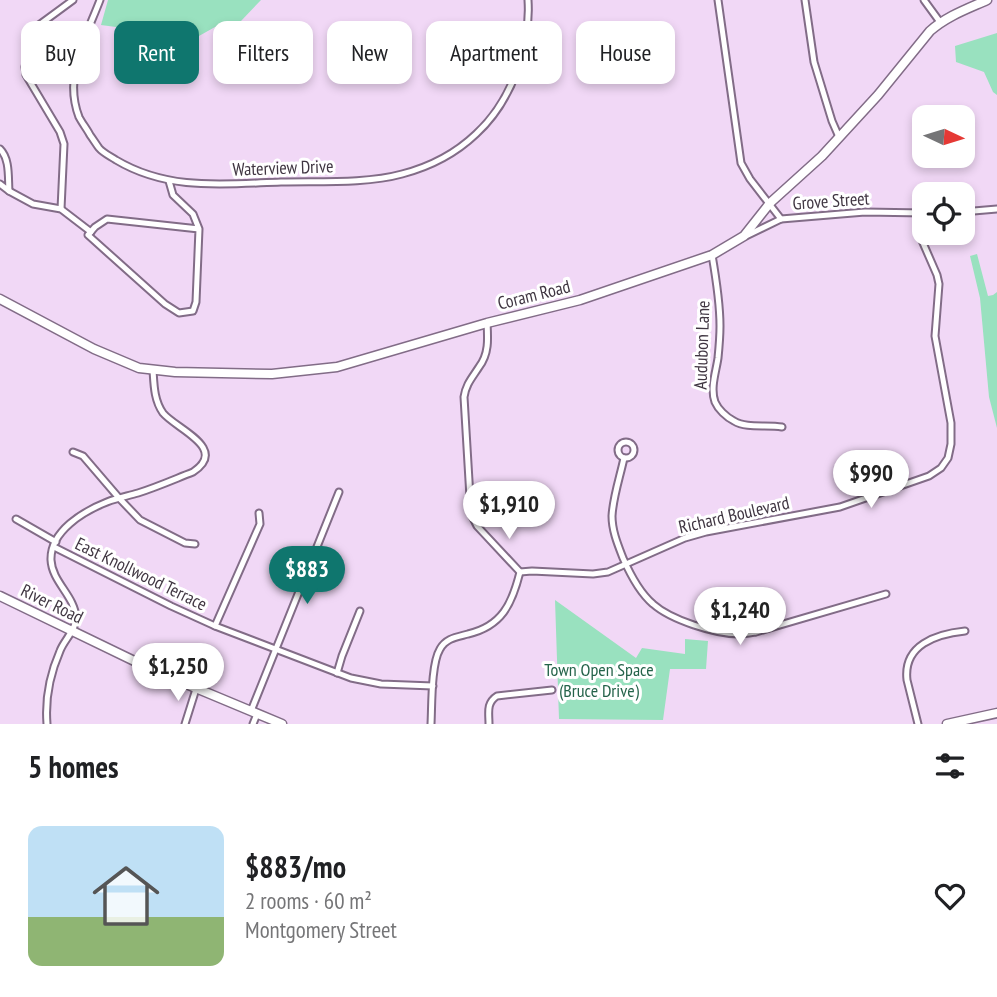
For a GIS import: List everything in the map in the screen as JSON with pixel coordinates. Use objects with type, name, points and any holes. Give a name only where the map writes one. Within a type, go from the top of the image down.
[{"type":"street","points":[[61,209],[64,144],[60,132],[26,75],[25,67],[32,34],[39,25],[73,0]]},
{"type":"street","name":"Waterview Drive","points":[[100,0],[74,71],[75,102],[80,118],[100,150],[129,168],[169,181],[208,184],[371,179],[401,174],[444,158],[476,134],[496,109],[514,79],[527,34],[528,0]]},
{"type":"street","points":[[718,0],[741,163],[781,219]]},
{"type":"street","points":[[805,0],[814,62],[839,137]]},
{"type":"street","points":[[924,0],[940,22]]},
{"type":"street","name":"Coram Road","points":[[0,299],[125,364],[153,370],[250,374],[337,367],[486,323],[580,300],[712,255],[744,236],[770,203],[822,156],[878,95],[930,31],[952,15],[987,0]]},
{"type":"street","points":[[0,149],[4,153],[8,169],[9,191]]},
{"type":"street","points":[[169,181],[173,195],[193,214],[199,229],[196,302],[193,311],[179,313],[165,304],[89,236],[94,227],[107,219],[199,229]]},
{"type":"street","points":[[0,184],[33,204],[61,209],[91,232]]},
{"type":"street","points":[[975,211],[997,209]]},
{"type":"street","name":"Grove Street","points":[[744,236],[781,219],[865,212],[912,213]]},
{"type":"street","name":"Richard Boulevard","points":[[520,572],[608,572],[685,538],[840,507],[929,476],[941,468],[947,458],[951,438],[947,398],[935,336],[939,284],[923,245]]},
{"type":"street","name":"Audubon Lane","points":[[712,255],[720,323],[713,386],[715,402],[725,415],[736,423],[782,427]]},
{"type":"street","points":[[430,724],[436,657],[443,645],[451,639],[488,626],[500,617],[511,601],[520,572],[477,526],[471,514],[464,397],[467,383],[481,365],[486,352],[486,323]]},
{"type":"street","points":[[47,724],[50,677],[65,639],[72,631],[76,616],[53,570],[51,558],[59,535],[83,514],[108,501],[139,493],[193,472],[204,461],[205,451],[202,445],[167,417],[158,405],[153,370]]},
{"type":"street","points":[[73,452],[83,456],[140,520],[185,543],[195,544]]},
{"type":"street","points":[[624,458],[612,517],[616,539],[641,590],[653,604],[667,613],[689,624],[739,634],[756,632],[886,594]]},
{"type":"street","points":[[253,724],[254,712],[275,650],[339,492]]},
{"type":"street","points":[[215,626],[260,523],[260,513]]},
{"type":"street","name":"East Knollwood Terrace","points":[[16,519],[55,544],[171,606],[215,626],[364,682],[433,687]]},
{"type":"street","name":"River Road","points":[[0,596],[196,689],[282,724]]},
{"type":"street","points":[[337,673],[360,611]]},
{"type":"street","points":[[918,724],[906,680],[910,658],[915,649],[930,639],[965,631]]},
{"type":"street","points":[[185,724],[196,689]]},
{"type":"street","points":[[489,724],[491,699],[552,690]]},
{"type":"street","points":[[947,724],[997,713]]},
{"type":"green space","points":[[108,0],[261,0],[241,21],[213,21],[213,28],[199,36],[199,21],[114,21],[114,27],[101,25]]},
{"type":"green space","points":[[997,33],[997,95],[984,72],[956,62],[955,46]]},
{"type":"green space","points":[[977,254],[988,296],[997,292],[997,428],[989,397],[980,298],[970,256]]},
{"type":"green space","name":"Town Open Space (Bruce Drive)","points":[[555,600],[636,658],[642,648],[685,654],[685,639],[708,641],[706,669],[670,669],[663,720],[559,719]]}]
